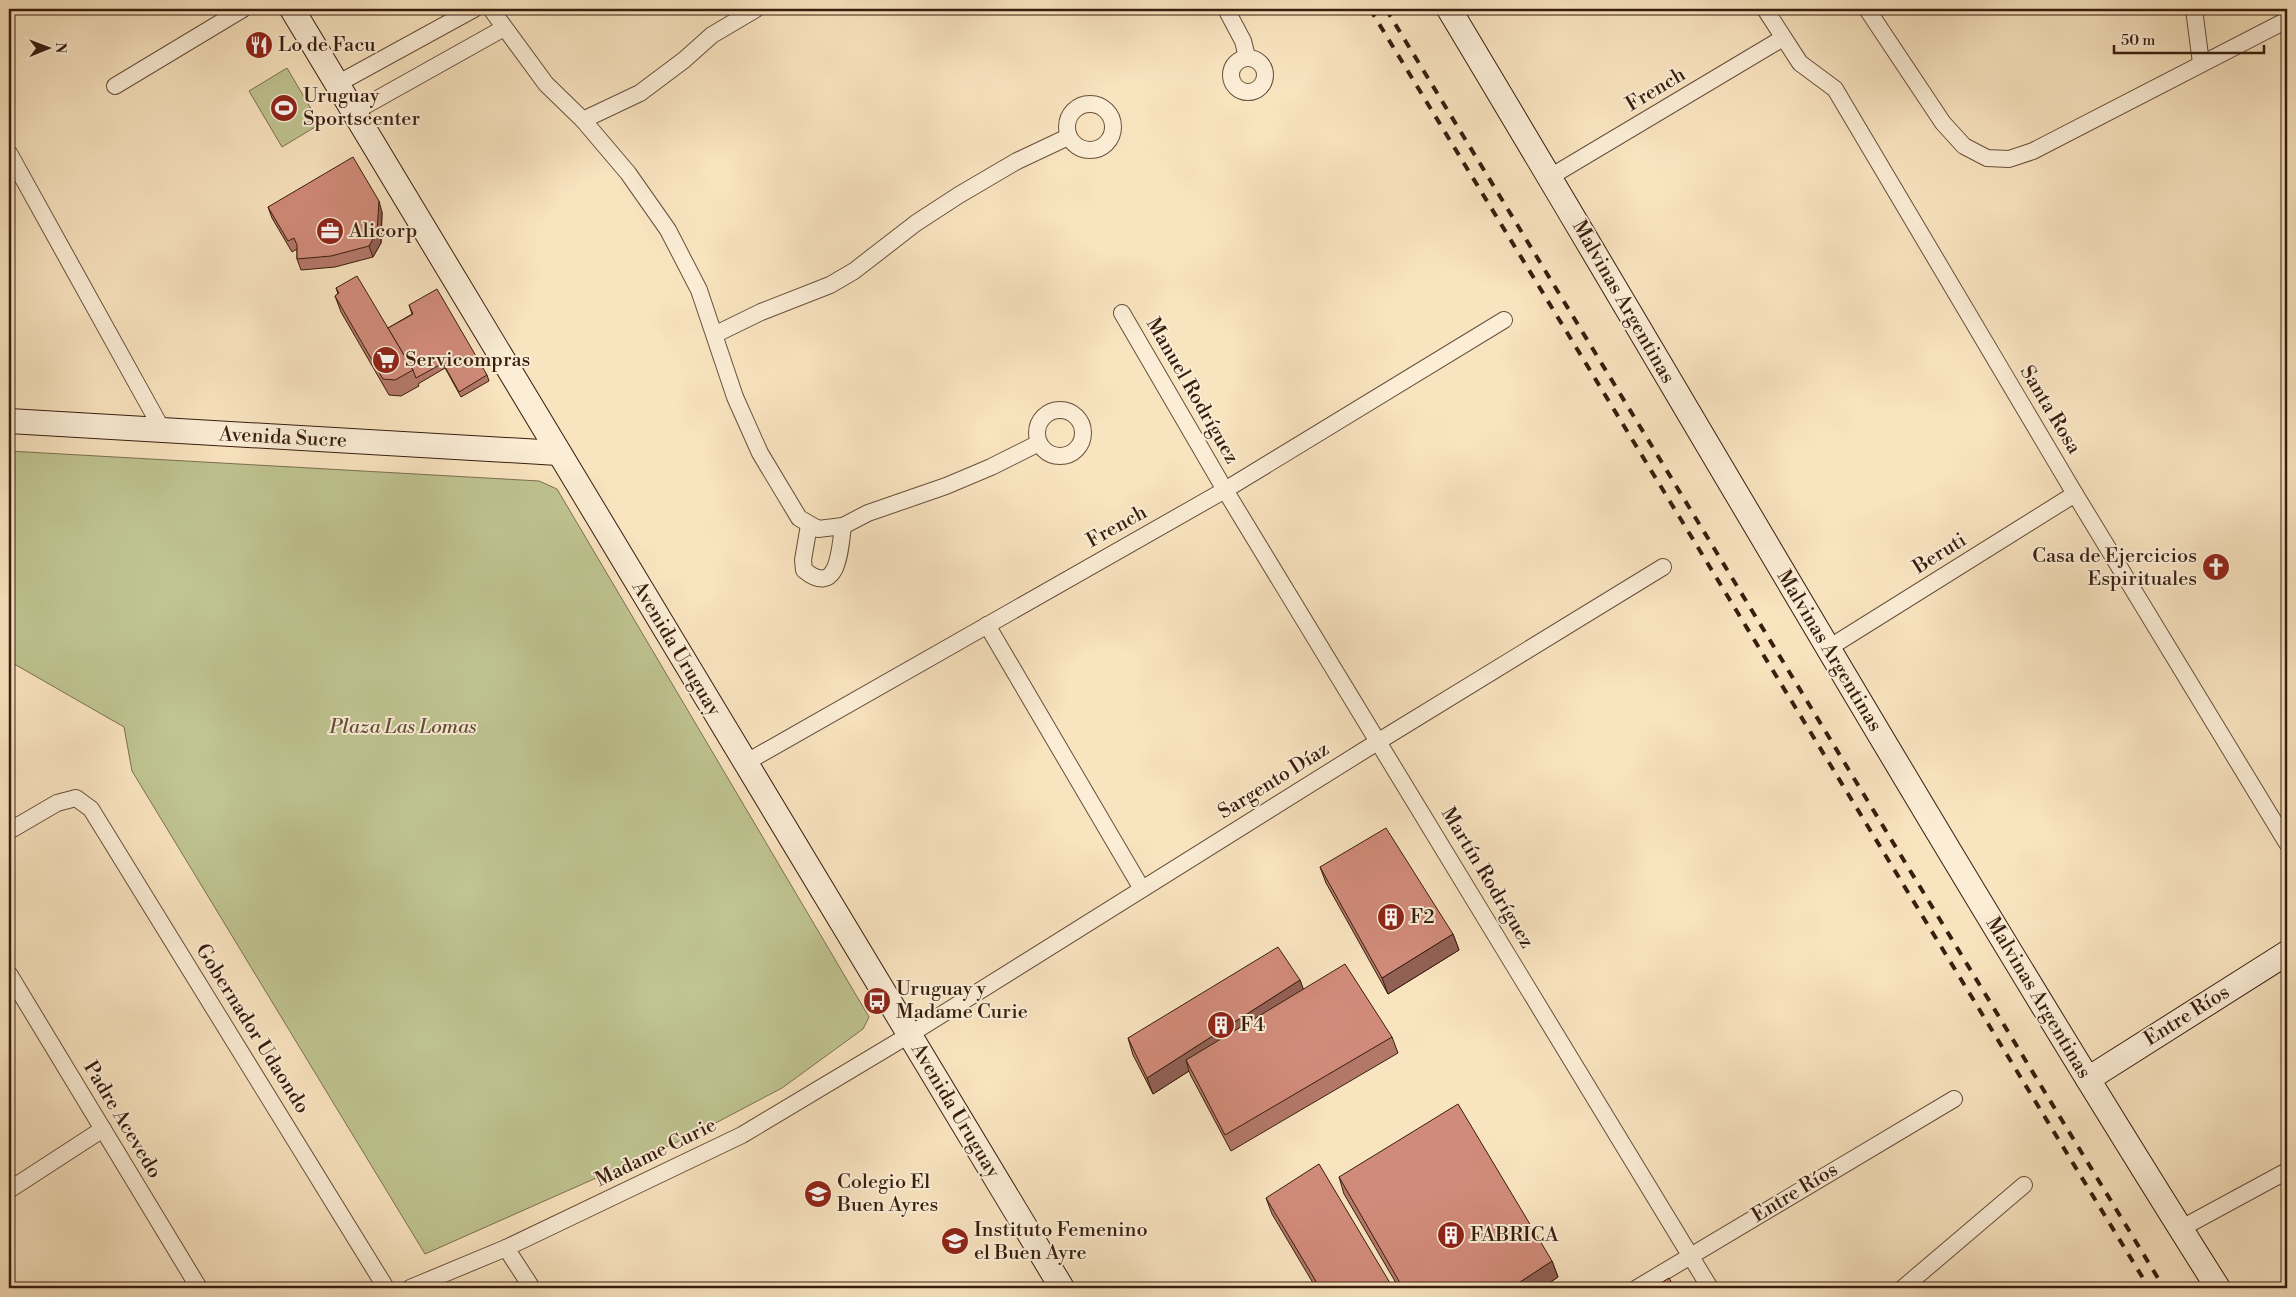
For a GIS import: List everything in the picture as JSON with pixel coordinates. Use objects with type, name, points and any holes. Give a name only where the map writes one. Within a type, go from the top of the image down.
[{"type":"main road","name":"Avenida Uruguay","points":[[292,9],[1062,1288]]},
{"type":"main road","name":"Malvinas Argentinas","points":[[1449,9],[1550,177],[1827,649],[2088,1079],[2218,1288]]},
{"type":"main road","name":"Avenida Sucre","points":[[9,421],[558,453]]},
{"type":"main road","name":"Entre Ríos","points":[[2088,1079],[2287,953]]},
{"type":"street","points":[[115,86],[243,9]]},
{"type":"street","points":[[337,84],[474,9]]},
{"type":"street","points":[[492,9],[546,84],[584,120],[628,173],[668,230],[700,290],[716,334],[735,397],[760,453],[799,518],[818,529],[843,526],[868,513],[946,486],[992,467],[1039,443]]},
{"type":"street","points":[[584,120],[640,93],[684,60],[712,35],[756,9]]},
{"type":"street","points":[[1226,9],[1243,41],[1247,58]]},
{"type":"street","name":"Santa Rosa","points":[[1765,9],[1800,63],[1835,89],[2075,494],[2287,843]]},
{"type":"street","points":[[1867,9],[1943,123],[1964,146],[1987,158],[2008,159],[2033,151],[2287,20]]},
{"type":"street","points":[[2194,9],[2201,64]]},
{"type":"street","points":[[354,112],[504,28]]},
{"type":"street","name":"French","points":[[1550,177],[1783,38]]},
{"type":"street","points":[[716,334],[838,280],[854,271],[916,223],[959,195],[1017,161],[1068,137]]},
{"type":"street","points":[[9,153],[163,430]]},
{"type":"street","name":"Manuel Rodríguez","points":[[1122,313],[1226,490]]},
{"type":"street","name":"French","points":[[745,763],[1226,490],[1504,320]]},
{"type":"street","name":"Martín Rodríguez","points":[[1226,490],[1710,1288]]},
{"type":"street","name":"Beruti","points":[[1827,649],[2075,494]]},
{"type":"street","points":[[809,525],[803,560],[804,570],[818,578],[827,577],[833,573],[838,563],[843,526]]},
{"type":"street","name":"Sargento Díaz","points":[[909,1035],[1379,741],[1663,567]]},
{"type":"street","points":[[987,625],[1142,889]]},
{"type":"street","name":"Gobernador Udaondo","points":[[9,831],[57,802],[76,798],[91,809],[386,1288]]},
{"type":"street","name":"Padre Acevedo","points":[[9,974],[199,1288]]},
{"type":"street","name":"Madame Curie","points":[[410,1288],[506,1248],[742,1134],[909,1035]]},
{"type":"street","name":"Entre Ríos","points":[[1637,1288],[1954,1099]]},
{"type":"street","points":[[9,1190],[102,1129]]},
{"type":"street","points":[[2180,1229],[2287,1172]]},
{"type":"street","points":[[1903,1288],[2024,1185]]},
{"type":"street","points":[[506,1248],[532,1288]]},
{"type":"green space","name":"Uruguay Sportscenter","points":[[287,68],[320,124],[282,147],[249,91]]},
{"type":"green space","name":"Plaza Las Lomas","points":[[9,451],[539,481],[557,489],[869,1017],[863,1029],[782,1088],[693,1135],[425,1254],[132,771],[124,727],[9,661]]},
{"type":"building","name":"Alicorp","points":[[353,157],[379,201],[377,232],[369,246],[331,256],[297,259],[297,245],[294,238],[288,241],[268,207]]},
{"type":"building","name":"Servicompras","points":[[357,276],[413,370],[395,380],[383,379],[335,296],[339,293],[336,288]]},
{"type":"building","points":[[437,289],[487,375],[459,392],[443,363],[416,378],[388,328],[413,314],[409,305]]},
{"type":"building","name":"F2","points":[[1386,828],[1453,934],[1382,978],[1320,867]]},
{"type":"building","points":[[1278,947],[1300,980],[1147,1078],[1128,1038]]},
{"type":"building","points":[[1345,964],[1392,1037],[1225,1135],[1186,1060]]},
{"type":"building","name":"FABRICA","points":[[1458,1104],[1552,1261],[1511,1288],[1403,1288],[1339,1177]]},
{"type":"building","points":[[1319,1164],[1393,1288],[1320,1288],[1266,1198]]},
{"type":"building","points":[[1669,1278],[1675,1288],[1653,1288]]},
{"type":"railway","points":[[1370,9],[2149,1288]]},
{"type":"railway","points":[[1386,9],[2164,1288]]},
{"type":"place","name":"Lo de Facu","points":[[259,45]]},
{"type":"place","name":"Uruguay Sportscenter","points":[[284,108]]},
{"type":"place","name":"Alicorp","points":[[330,231]]},
{"type":"place","name":"Servicompras","points":[[386,360]]},
{"type":"place","name":"Casa de Ejercicios Espirituales","points":[[2216,567]]},
{"type":"place","name":"F2","points":[[1391,917]]},
{"type":"place","name":"Uruguay y Madame Curie","points":[[877,1001]]},
{"type":"place","name":"F4","points":[[1221,1025]]},
{"type":"place","name":"Colegio El Buen Ayres","points":[[818,1194]]},
{"type":"place","name":"FABRICA","points":[[1451,1235]]},
{"type":"place","name":"Instituto Femenino el Buen Ayre","points":[[955,1241]]}]
